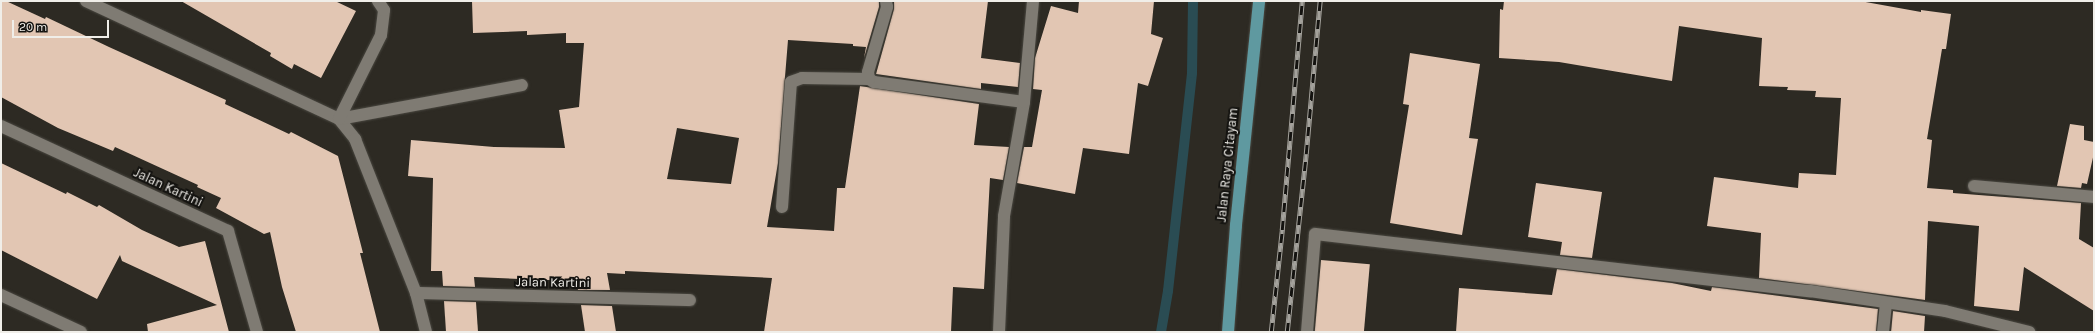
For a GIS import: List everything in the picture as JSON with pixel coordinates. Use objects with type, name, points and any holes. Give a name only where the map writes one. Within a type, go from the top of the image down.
[{"type":"main road","name":"Jalan Raya Citayam","points":[[1228,332],[1236,225],[1259,1]]},
{"type":"street","points":[[86,1],[339,119],[355,139],[416,293],[426,332]]},
{"type":"street","points":[[339,119],[381,35],[384,10],[378,1]]},
{"type":"street","points":[[869,78],[868,72],[887,7],[886,1]]},
{"type":"street","points":[[999,332],[1004,216],[1024,102],[1033,1]]},
{"type":"street","points":[[782,207],[791,82],[802,78],[869,78],[874,82],[1024,102]]},
{"type":"street","points":[[339,119],[522,85]]},
{"type":"street","name":"Jalan Kartini","points":[[1,126],[228,231],[257,332]]},
{"type":"street","points":[[1974,186],[2094,197]]},
{"type":"street","points":[[1307,332],[1315,234],[1810,291],[1945,311],[2029,332]]},
{"type":"street","name":"Jalan Kartini","points":[[416,293],[690,300]]},
{"type":"street","points":[[1,294],[81,332]]},
{"type":"street","points":[[1883,332],[1886,303]]},
{"type":"building","points":[[1,1],[6,1],[45,19],[46,17],[226,100],[225,104],[289,134],[291,132],[338,156],[363,253],[360,253],[380,332],[296,332],[282,287],[270,232],[264,234],[216,208],[221,198],[197,187],[198,185],[115,147],[113,151],[58,128],[1,97]]},
{"type":"building","points":[[181,1],[335,1],[356,11],[321,78],[294,64],[292,69],[270,56],[271,53]]},
{"type":"building","points":[[472,1],[879,1],[879,7],[864,58],[866,47],[853,46],[853,44],[788,40],[778,163],[767,227],[834,231],[837,188],[845,188],[860,86],[979,104],[974,145],[1009,147],[1003,180],[990,178],[984,289],[953,287],[951,332],[764,332],[772,278],[625,271],[625,274],[607,273],[610,290],[578,290],[577,282],[520,278],[474,277],[475,287],[443,286],[442,271],[431,271],[433,178],[408,176],[411,140],[494,147],[565,148],[559,110],[579,107],[584,43],[566,43],[566,33],[527,35],[527,31],[473,33]],"holes":[[[677,128],[739,138],[731,184],[667,179]]]},
{"type":"building","points":[[894,1],[988,1],[981,58],[1020,63],[1018,87],[981,83],[981,89],[876,74],[894,9]]},
{"type":"building","points":[[1079,1],[1154,1],[1151,34],[1163,38],[1148,86],[1138,83],[1129,154],[1083,148],[1075,194],[1017,183],[1024,147],[1032,147],[1042,90],[1033,89],[1035,58],[1051,6],[1078,13]]},
{"type":"building","points":[[1504,1],[1860,1],[1921,12],[1921,10],[1951,14],[1946,49],[1942,49],[1927,139],[1932,140],[1927,188],[1953,190],[1953,193],[2081,203],[2079,239],[2094,248],[2094,311],[2024,267],[2019,311],[1974,306],[1979,226],[1928,221],[1925,300],[1759,278],[1761,233],[1707,226],[1714,177],[1798,188],[1799,173],[1836,175],[1841,98],[1815,97],[1816,91],[1787,90],[1788,87],[1759,86],[1762,38],[1679,26],[1672,81],[1559,62],[1499,58],[1500,9],[1503,10]]},
{"type":"building","points":[[1410,53],[1480,64],[1469,138],[1478,139],[1462,235],[1390,223],[1409,105],[1403,104]]},
{"type":"building","points":[[2070,124],[2084,126],[2084,140],[2094,142],[2094,153],[2087,184],[2082,183],[2081,188],[2057,186]]},
{"type":"building","points":[[1,163],[66,194],[67,192],[97,207],[99,205],[142,230],[179,247],[205,241],[229,332],[148,332],[147,324],[217,305],[122,261],[120,255],[97,299],[1,250]]},
{"type":"building","points":[[1536,183],[1602,192],[1592,258],[1560,255],[1562,242],[1528,237]]},
{"type":"building","points":[[1321,260],[1370,264],[1364,332],[1315,332]]},
{"type":"building","points":[[1557,269],[1672,283],[1711,291],[1712,287],[1878,309],[1876,332],[1456,332],[1459,288],[1552,295]]},
{"type":"building","points":[[444,301],[476,302],[478,332],[446,332]]},
{"type":"building","points":[[581,305],[612,306],[616,332],[585,332]]},
{"type":"building","points":[[1893,311],[1925,316],[1924,332],[1891,332]]},
{"type":"waterway","points":[[1161,332],[1168,291],[1192,73],[1193,1]]},
{"type":"railway","points":[[1271,332],[1282,230],[1302,1]]},
{"type":"railway","points":[[1287,332],[1306,154],[1320,1]]}]
